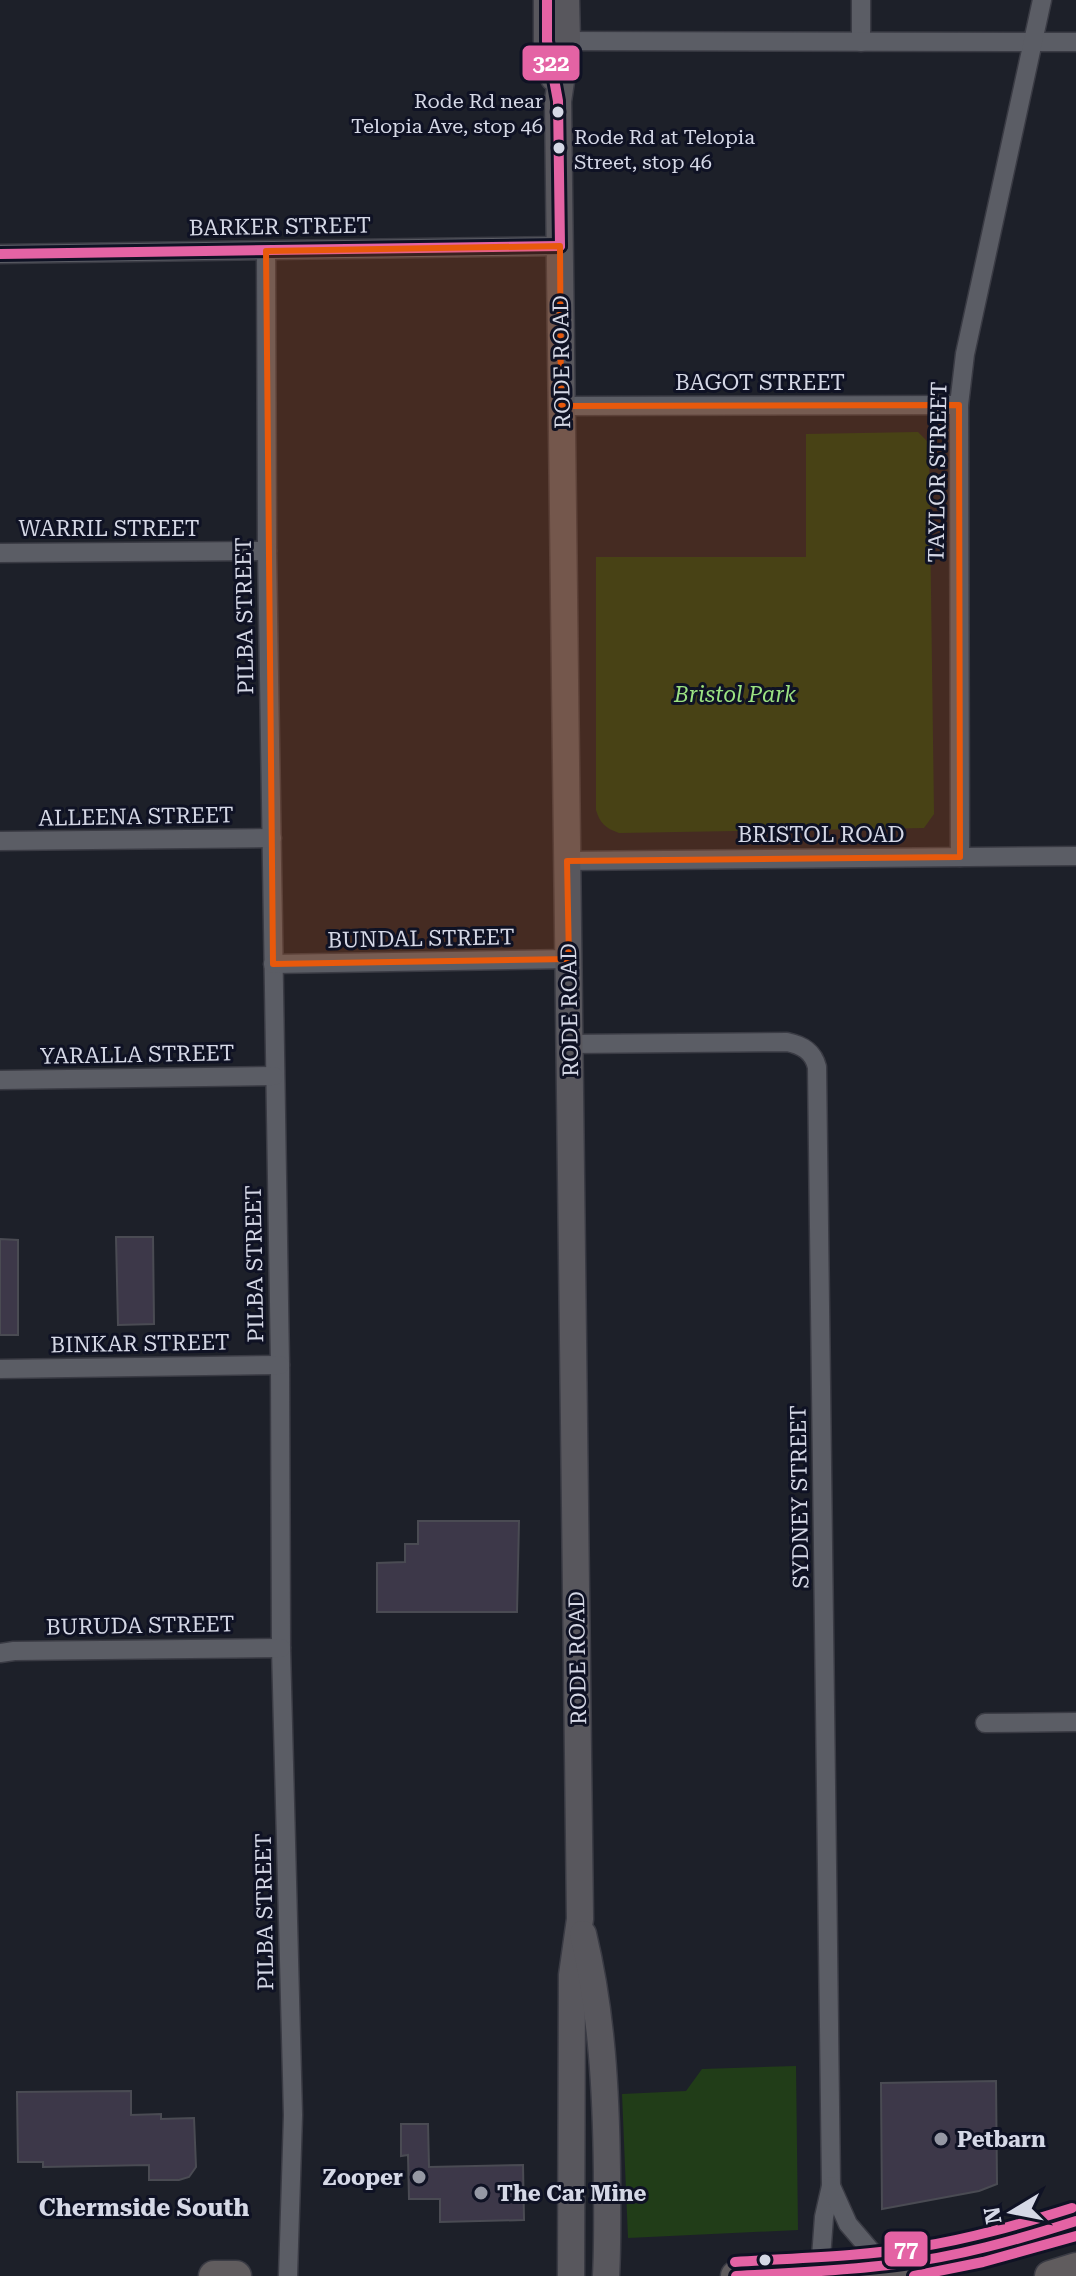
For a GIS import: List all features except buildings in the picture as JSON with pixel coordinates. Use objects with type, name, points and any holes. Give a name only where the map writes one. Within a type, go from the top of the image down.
[{"type":"highway","points":[[736,2276],[918,2261],[983,2248],[1076,2221]]},
{"type":"highway","points":[[1050,2276],[1076,2268]]},
{"type":"highway","points":[[214,2276],[236,2276]]},
{"type":"main road","name":"RODE ROAD","points":[[547,0],[557,41],[580,1919],[572,1975],[571,2276]]},
{"type":"main road","name":"RODE ROAD","points":[[557,41],[566,0]]},
{"type":"main road","name":"RODE ROAD","points":[[580,1919],[593,1976],[606,2093],[606,2276]]},
{"type":"street","points":[[861,0],[861,42]]},
{"type":"street","name":"TAYLOR STREET","points":[[960,857],[959,405],[965,354],[1042,0]]},
{"type":"street","points":[[557,41],[1076,42]]},
{"type":"street","name":"BARKER STREET","points":[[0,254],[560,246]]},
{"type":"street","name":"PILBA STREET","points":[[266,251],[281,1648],[293,2115],[288,2276]]},
{"type":"street","name":"BAGOT STREET","points":[[561,406],[959,405]]},
{"type":"street","name":"WARRIL STREET","points":[[0,553],[267,551]]},
{"type":"street","name":"ALLEENA STREET","points":[[0,841],[272,838]]},
{"type":"street","name":"BRISTOL ROAD","points":[[567,861],[1076,856]]},
{"type":"street","name":"BUNDAL STREET","points":[[273,964],[569,959]]},
{"type":"street","name":"SYDNEY STREET","points":[[570,1044],[787,1042],[804,1048],[813,1056],[817,1067],[831,2186],[824,2217],[820,2271]]},
{"type":"street","name":"YARALLA STREET","points":[[0,1080],[274,1076]]},
{"type":"street","name":"BINKAR STREET","points":[[0,1369],[280,1365]]},
{"type":"street","name":"BURUDA STREET","points":[[0,1653],[281,1648]]},
{"type":"street","points":[[985,1723],[1076,1722]]},
{"type":"street","name":"SYDNEY STREET","points":[[831,2186],[854,2234],[883,2265]]},
{"type":"highlighted area","points":[[560,246],[561,406],[959,405],[960,857],[567,861],[569,959],[273,964],[266,251]]},
{"type":"green space","name":"Bristol Park","points":[[918,432],[929,443],[934,814],[924,828],[619,833],[607,827],[596,810],[596,557],[806,557],[806,434]]},
{"type":"green space","points":[[796,2066],[798,2230],[628,2238],[622,2094],[686,2091],[702,2069]]},
{"type":"transit line","name":"322","points":[[547,0],[547,41],[558,101],[560,246]]},
{"type":"transit line","name":"322","points":[[0,254],[560,246]]},
{"type":"transit line","name":"77","points":[[735,2262],[850,2255],[918,2247],[957,2240],[1072,2208]]},
{"type":"transit line","points":[[736,2276],[919,2261],[987,2247],[1076,2221]]},
{"type":"transit line","points":[[914,2276],[983,2262],[1076,2236]]},
{"type":"place","name":"Rode Rd near Telopia Ave, stop 46","points":[[558,112]]},
{"type":"place","name":"Rode Rd at Telopia Street, stop 46","points":[[559,148]]},
{"type":"place","name":"Petbarn","points":[[941,2139]]},
{"type":"place","name":"Zooper","points":[[419,2177]]},
{"type":"place","name":"The Car Mine","points":[[481,2193]]},
{"type":"district","name":"Chermside South","points":[[144,2208]]}]
